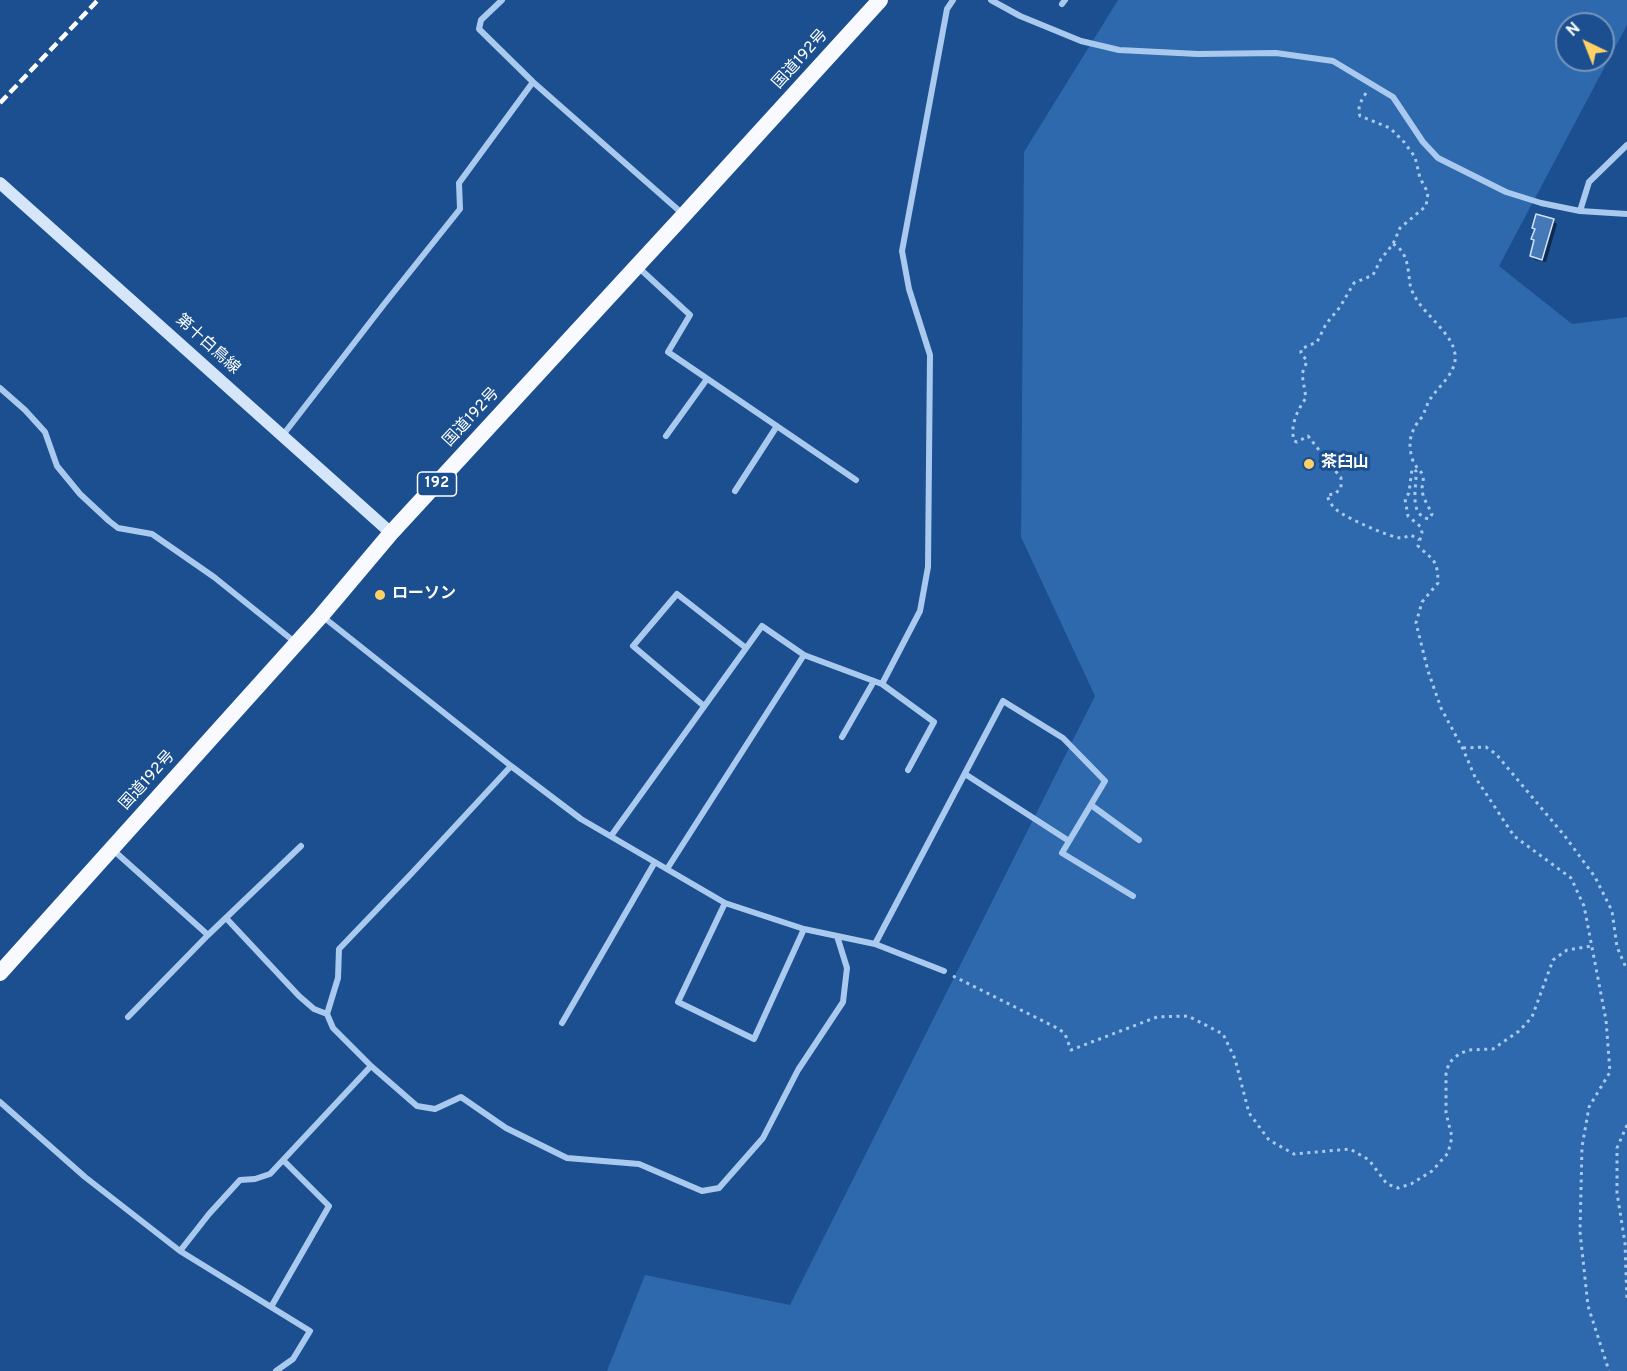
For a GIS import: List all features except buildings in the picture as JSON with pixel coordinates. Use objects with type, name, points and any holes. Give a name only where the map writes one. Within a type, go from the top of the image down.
[{"type":"highway","name":"国道192号","points":[[0,973],[321,616],[391,532],[684,216],[879,0]]},
{"type":"main road","name":"第十白鳥線","points":[[0,183],[391,532]]},
{"type":"street","points":[[502,0],[482,20],[479,29],[533,82],[684,216]]},
{"type":"street","points":[[882,684],[920,611],[928,567],[930,355],[909,289],[902,252],[947,9],[953,0]]},
{"type":"street","points":[[991,0],[1020,16],[1081,40],[1119,50],[1198,54],[1276,53],[1334,61],[1393,97],[1423,142],[1438,158],[1506,192],[1541,203],[1580,211],[1627,214]]},
{"type":"street","points":[[283,435],[460,209],[459,183],[533,82]]},
{"type":"street","points":[[1580,211],[1589,183],[1627,145]]},
{"type":"street","points":[[637,267],[690,315],[668,352],[856,480]]},
{"type":"street","points":[[666,436],[707,379]]},
{"type":"street","points":[[0,388],[45,432],[57,465],[80,494],[109,521],[118,528],[152,534],[214,577],[296,643]]},
{"type":"street","points":[[735,491],[777,426]]},
{"type":"street","points":[[704,706],[633,646],[677,594],[746,648]]},
{"type":"street","points":[[321,616],[581,819],[725,903],[804,929],[876,944],[944,971]]},
{"type":"street","points":[[611,836],[762,626],[804,655],[882,684],[934,722],[908,770]]},
{"type":"street","points":[[668,869],[804,655]]},
{"type":"street","points":[[842,737],[874,681]]},
{"type":"street","points":[[876,944],[1003,701],[1063,738],[1105,781],[1062,853],[1133,896]]},
{"type":"street","points":[[511,766],[339,949],[338,978],[327,1014],[333,1028],[417,1107],[435,1109],[461,1097],[506,1128],[567,1158],[639,1164],[702,1191],[719,1188],[762,1137],[798,1070],[843,1002],[848,968],[837,936]]},
{"type":"street","points":[[965,774],[1069,841]]},
{"type":"street","points":[[1091,805],[1139,840]]},
{"type":"street","points":[[128,1017],[208,935],[302,846]]},
{"type":"street","points":[[111,849],[208,935]]},
{"type":"street","points":[[562,1023],[655,862]]},
{"type":"street","points":[[725,903],[678,1002],[754,1039],[804,929]]},
{"type":"street","points":[[226,918],[299,996],[314,1009],[327,1014]]},
{"type":"street","points":[[180,1251],[240,1180],[255,1179],[270,1174],[372,1066]]},
{"type":"street","points":[[0,1102],[85,1177],[180,1251],[310,1331],[293,1359],[276,1371]]},
{"type":"street","points":[[271,1307],[329,1206],[283,1160]]},
{"type":"path","points":[[1371,84],[1360,102],[1358,111],[1360,116],[1390,128],[1404,141],[1415,157],[1420,178],[1428,193],[1426,206],[1400,228],[1394,244],[1373,275],[1354,283],[1341,307],[1326,324],[1317,342],[1301,349],[1307,361],[1302,374],[1306,398],[1296,414],[1293,436],[1294,441],[1297,442],[1308,436],[1341,478],[1341,488],[1335,494],[1327,495],[1329,501],[1339,512],[1392,536],[1400,538],[1414,536],[1419,540]]},
{"type":"path","points":[[1394,244],[1400,248],[1410,271],[1413,295],[1421,309],[1445,333],[1452,346],[1455,360],[1449,376],[1424,408],[1423,415],[1410,435],[1409,447],[1414,464],[1422,473],[1421,490],[1432,514],[1430,519],[1419,514],[1415,504],[1416,471],[1412,469],[1409,493],[1405,499],[1408,516],[1421,527],[1422,533],[1418,546],[1433,559],[1438,568],[1438,583],[1422,602],[1416,623],[1424,655],[1441,708],[1463,748],[1475,777],[1514,836],[1571,878],[1584,906],[1592,946],[1606,1020],[1610,1072],[1589,1107],[1582,1147],[1580,1232],[1588,1306],[1609,1371]]},
{"type":"path","points":[[1463,748],[1486,747],[1496,754],[1589,868],[1612,911],[1617,947],[1627,970]]},
{"type":"path","points":[[944,971],[1059,1029],[1065,1034],[1071,1050],[1157,1017],[1188,1016],[1223,1034],[1235,1059],[1249,1113],[1269,1140],[1294,1154],[1350,1149],[1368,1160],[1387,1184],[1398,1188],[1411,1184],[1432,1172],[1448,1153],[1452,1137],[1446,1113],[1446,1074],[1449,1063],[1459,1054],[1469,1050],[1492,1049],[1519,1031],[1532,1017],[1553,960],[1567,950],[1592,946]]},
{"type":"path","points":[[1627,1125],[1617,1148],[1617,1193],[1625,1244],[1627,1302]]},
{"type":"shaded area","points":[[1118,0],[1627,0],[1627,25],[1615,48],[1615,12],[1555,12],[1555,72],[1602,72],[1499,266],[1572,324],[1627,317],[1627,1371],[607,1371],[645,1275],[790,1305],[1095,696],[1021,537],[1024,152]]},
{"type":"railway","points":[[0,103],[98,0]]},
{"type":"place","name":"茶臼山","points":[[1309,464]]},
{"type":"place","name":"ローソン","points":[[380,595]]}]
